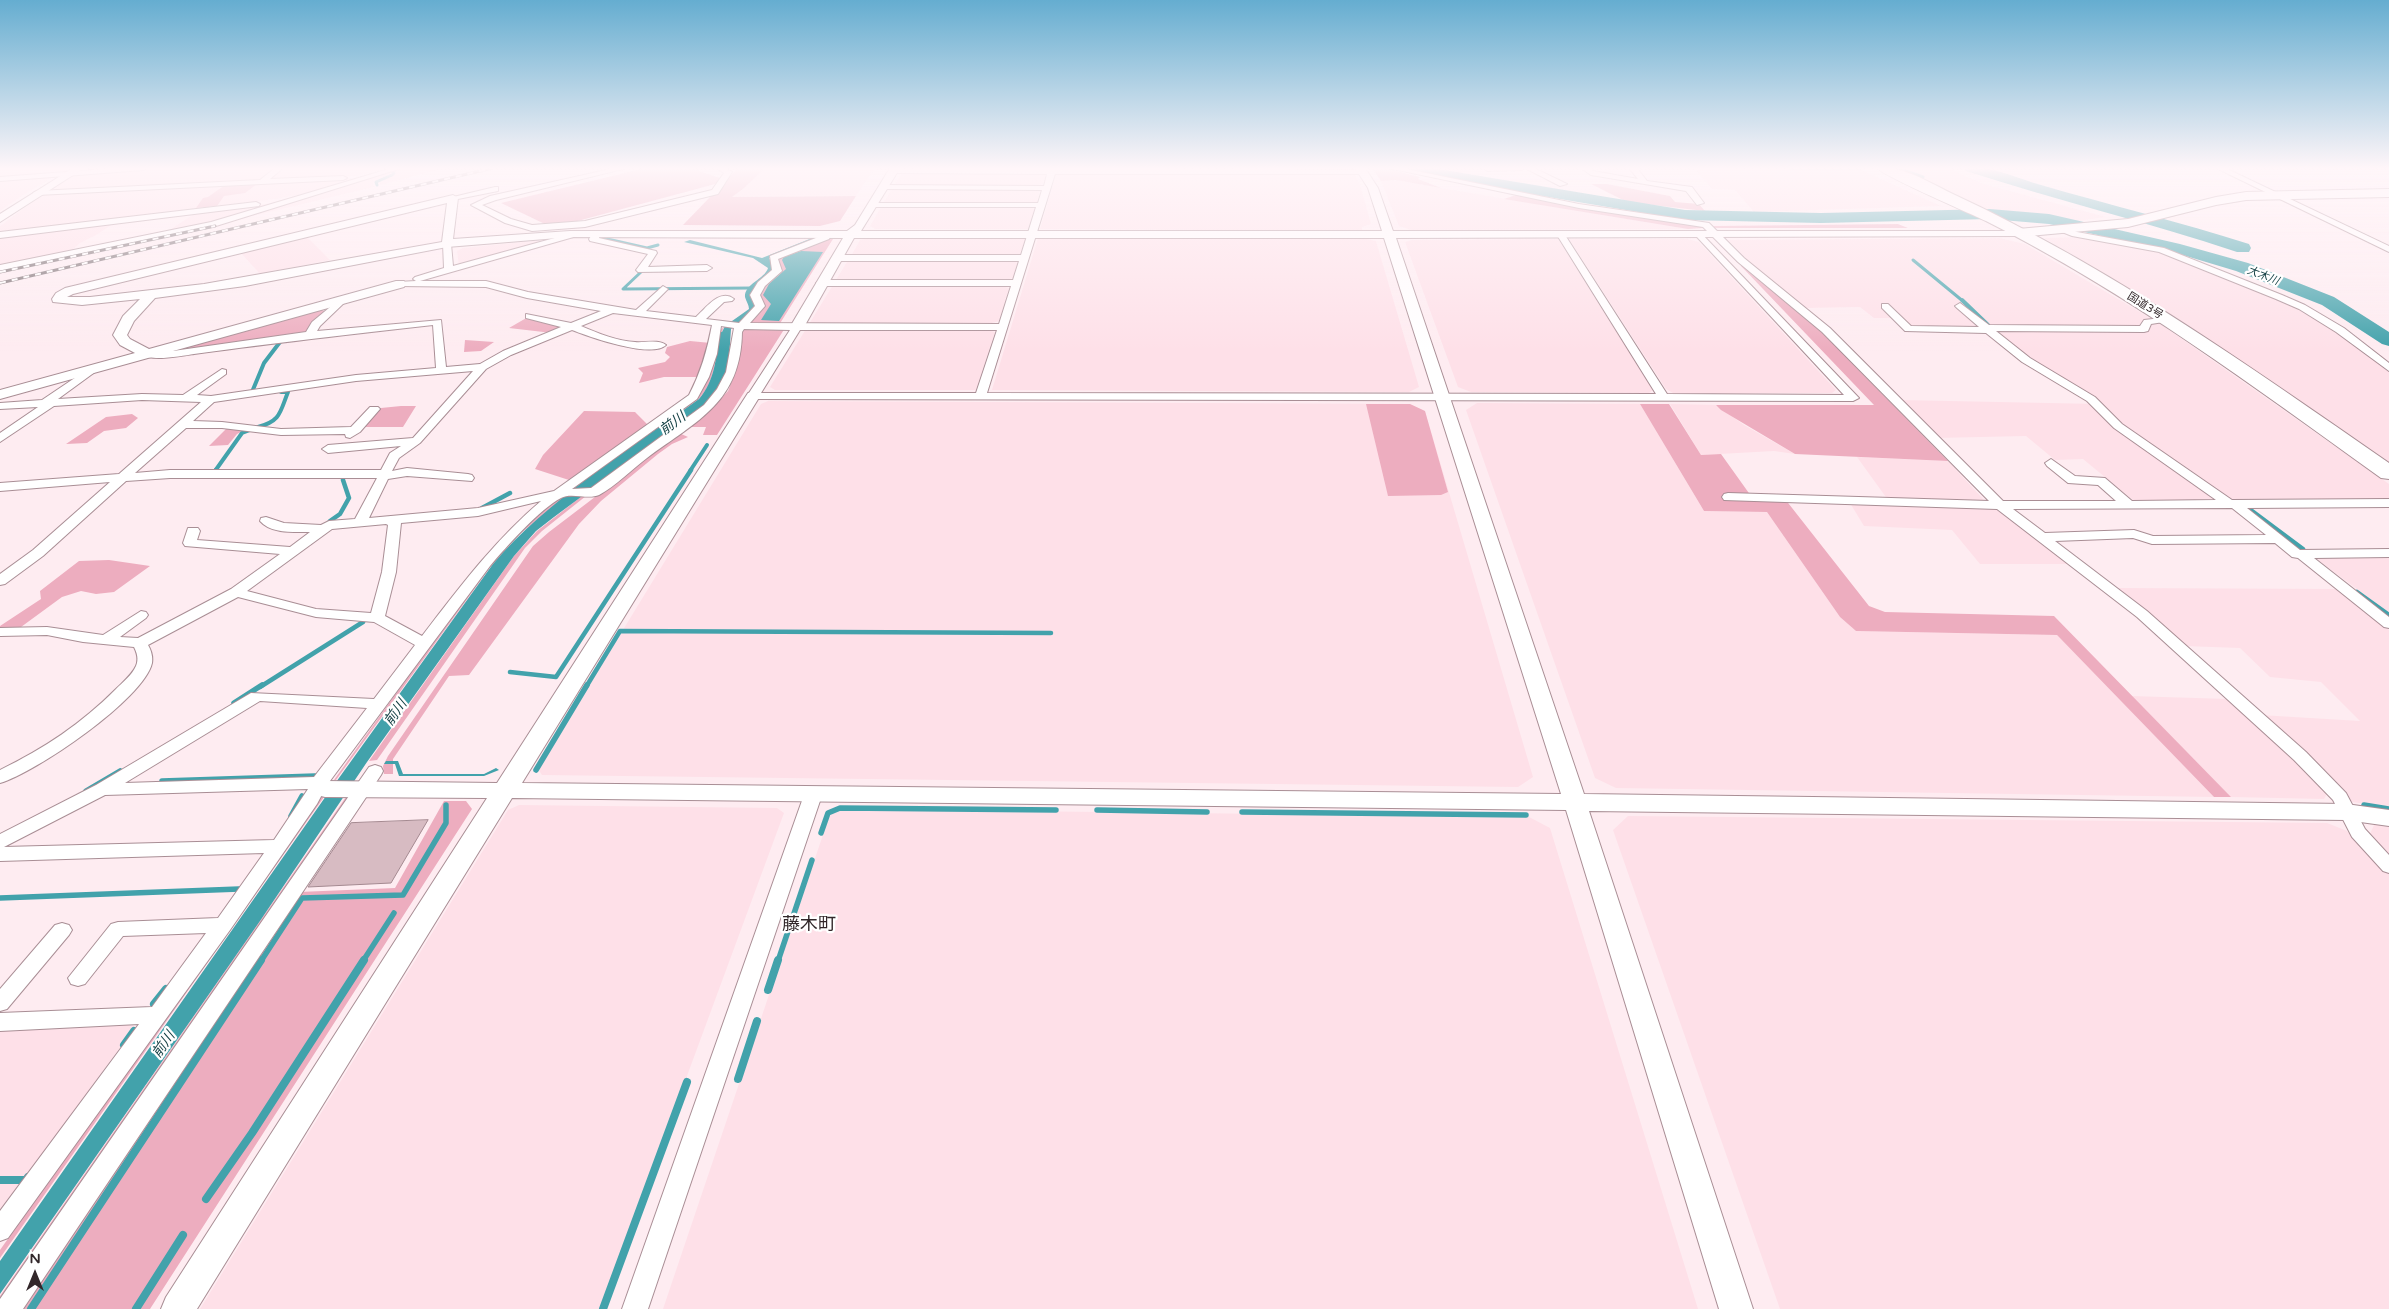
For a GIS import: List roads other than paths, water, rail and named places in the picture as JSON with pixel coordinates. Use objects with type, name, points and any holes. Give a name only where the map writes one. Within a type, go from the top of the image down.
[{"type":"highway","name":"国道3号","points":[[2012,229],[2055,252],[2167,319],[2236,364],[2389,473]]},
{"type":"main road","points":[[2018,233],[2080,229]]},
{"type":"street","points":[[0,235],[48,229]]},
{"type":"street","points":[[0,268],[190,229]]},
{"type":"street","points":[[324,229],[69,291],[60,296],[58,300],[151,295],[266,278],[498,236],[568,230],[823,230],[851,233]]},
{"type":"street","points":[[446,271],[449,229]]},
{"type":"street","points":[[848,229],[851,233]]},
{"type":"street","points":[[178,1309],[504,788],[797,327],[851,233],[856,229]]},
{"type":"street","points":[[981,396],[1034,229]]},
{"type":"street","points":[[1387,229],[1575,803],[1736,1309]]},
{"type":"street","points":[[1710,229],[1741,260],[1826,330],[2000,505],[2142,614],[2300,756],[2340,797],[2358,833],[2389,866]]},
{"type":"street","points":[[2348,229],[2389,249]]},
{"type":"street","points":[[2065,230],[2074,234],[2161,250],[2279,297],[2340,330],[2389,368]]},
{"type":"street","points":[[448,244],[580,234],[1717,235],[2018,233]]},
{"type":"street","points":[[0,395],[580,234]]},
{"type":"street","points":[[598,234],[593,239],[653,252],[641,270],[707,268]]},
{"type":"street","points":[[1561,235],[1664,398]]},
{"type":"street","points":[[753,396],[1853,398],[1700,235]]},
{"type":"street","points":[[0,1230],[223,925],[378,704],[499,546],[693,397],[704,377],[712,354],[730,325],[760,306],[755,295],[758,288],[777,270],[778,265],[772,258],[826,237]]},
{"type":"street","points":[[836,258],[1025,258]]},
{"type":"street","points":[[446,271],[477,272],[463,284]]},
{"type":"street","points":[[821,283],[1017,283]]},
{"type":"street","points":[[400,284],[493,285],[527,295],[612,310],[730,325],[797,327],[1004,327]]},
{"type":"street","points":[[639,313],[663,289]]},
{"type":"street","points":[[151,295],[128,319],[120,335],[125,342],[147,354],[173,354],[310,335],[438,322],[441,369]]},
{"type":"street","points":[[698,321],[720,299],[729,299]]},
{"type":"street","points":[[310,335],[316,324],[341,301]]},
{"type":"street","points":[[1885,306],[1900,319],[1903,326],[1909,329],[2144,329],[2148,322],[2167,319]]},
{"type":"street","points":[[1960,306],[2026,360],[2091,399],[2118,426],[2231,503],[2297,554],[2389,553]]},
{"type":"street","points":[[361,520],[394,456],[416,441],[482,367],[507,353],[612,310]]},
{"type":"street","points":[[529,316],[573,327],[611,342],[634,345],[661,345]]},
{"type":"street","points":[[0,632],[47,631],[140,643],[236,592],[329,524],[478,512],[566,493],[594,492],[708,407],[727,387],[737,350],[737,331],[730,325]]},
{"type":"street","points":[[0,406],[142,397],[211,400],[356,378],[441,369],[482,367]]},
{"type":"street","points":[[0,438],[91,370]]},
{"type":"street","points":[[186,398],[222,372]]},
{"type":"street","points":[[0,581],[38,553],[211,400]]},
{"type":"street","points":[[374,409],[356,430],[334,448],[416,441]]},
{"type":"street","points":[[182,424],[222,425],[281,432],[356,430]]},
{"type":"street","points":[[2051,462],[2072,480],[2101,481],[2128,504]]},
{"type":"street","points":[[0,487],[170,474],[384,475],[407,472],[468,478]]},
{"type":"street","points":[[1728,497],[2000,505],[2389,502]]},
{"type":"street","points":[[377,618],[389,580],[394,540],[395,524],[387,519]]},
{"type":"street","points":[[266,521],[282,527],[323,529]]},
{"type":"street","points":[[193,531],[190,543],[293,551]]},
{"type":"street","points":[[2043,537],[2134,534],[2152,540],[2279,539]]},
{"type":"street","points":[[2301,554],[2389,624]]},
{"type":"street","points":[[236,592],[316,614],[377,618],[423,643]]},
{"type":"street","points":[[106,640],[141,615]]},
{"type":"street","points":[[0,777],[51,751],[79,730],[116,697],[143,667],[145,654],[140,643]]},
{"type":"street","points":[[0,842],[102,789],[257,696],[378,704]]},
{"type":"street","points":[[8,1309],[364,783]]},
{"type":"street","points":[[102,789],[320,787],[364,783],[504,788],[812,794],[2346,812],[2389,818]]},
{"type":"street","points":[[635,1309],[812,794]]},
{"type":"street","points":[[0,854],[279,846]]},
{"type":"street","points":[[78,978],[118,929],[223,925]]},
{"type":"street","points":[[0,1003],[62,930]]},
{"type":"street","points":[[0,1022],[156,1016]]},
{"type":"water","name":"前川","points":[[812,238],[815,239],[769,258],[775,269],[758,285],[757,306],[731,329],[729,359],[722,386],[705,405],[536,531],[514,556],[367,762],[260,921],[0,1294],[0,1261],[326,796],[493,564],[514,541],[564,497],[590,476],[699,399],[704,392],[709,384],[714,368],[718,332],[722,332],[725,326],[749,309],[745,297],[746,292],[768,268],[753,258],[684,242],[690,240],[762,258]]},
{"type":"water","points":[[801,251],[823,252],[779,321],[761,320],[771,304],[763,295],[769,284],[786,269],[782,260],[784,257]]},
{"type":"water","points":[[386,761],[398,761],[403,774],[484,774],[496,768],[499,770],[484,776],[399,776],[395,764],[384,764]]},
{"type":"waterway","name":"大木川","points":[[2093,229],[2180,249],[2242,267],[2328,301],[2389,340]]},
{"type":"waterway","points":[[2185,229],[2243,248]]},
{"type":"waterway","points":[[603,238],[647,248],[658,245]]},
{"type":"waterway","points":[[1913,260],[1964,302]]},
{"type":"waterway","points":[[641,272],[623,289],[752,288]]},
{"type":"waterway","points":[[1962,300],[1988,325]]},
{"type":"waterway","points":[[252,392],[264,363],[280,342]]},
{"type":"waterway","points":[[258,427],[266,425],[279,415],[288,392],[281,392]]},
{"type":"waterway","points":[[215,471],[242,433],[250,430]]},
{"type":"waterway","points":[[690,471],[707,445]]},
{"type":"waterway","points":[[510,672],[556,677],[691,470]]},
{"type":"waterway","points":[[330,521],[340,514],[349,498],[343,480]]},
{"type":"waterway","points":[[482,508],[510,493]]},
{"type":"waterway","points":[[2248,508],[2303,549]]},
{"type":"waterway","points":[[2357,592],[2389,615]]},
{"type":"waterway","points":[[260,687],[363,622]]},
{"type":"waterway","points":[[586,687],[620,631],[1051,633]]},
{"type":"waterway","points":[[234,703],[262,685]]},
{"type":"waterway","points":[[536,770],[587,685]]},
{"type":"waterway","points":[[86,791],[120,771]]},
{"type":"waterway","points":[[162,781],[315,776]]},
{"type":"waterway","points":[[291,816],[302,796]]},
{"type":"waterway","points":[[261,961],[302,898],[403,895],[446,823],[446,805]]},
{"type":"waterway","points":[[2364,805],[2389,809]]},
{"type":"waterway","points":[[821,833],[828,813],[840,808],[1056,810]]},
{"type":"waterway","points":[[1097,810],[1207,812]]},
{"type":"waterway","points":[[1242,812],[1526,815]]},
{"type":"waterway","points":[[778,961],[812,860]]},
{"type":"waterway","points":[[0,898],[239,889]]},
{"type":"waterway","points":[[363,961],[394,913]]},
{"type":"waterway","points":[[31,1309],[261,960]]},
{"type":"waterway","points":[[206,1199],[252,1133],[364,960]]},
{"type":"waterway","points":[[768,990],[778,960]]},
{"type":"waterway","points":[[154,1004],[166,989]]},
{"type":"waterway","points":[[738,1079],[757,1021]]},
{"type":"waterway","points":[[124,1045],[134,1031]]},
{"type":"waterway","points":[[603,1309],[687,1082]]},
{"type":"waterway","points":[[0,1180],[26,1180],[28,1177]]},
{"type":"waterway","points":[[136,1309],[183,1235]]},
{"type":"railway","points":[[0,272],[201,229]]},
{"type":"railway","points":[[0,283],[231,229]]},
{"type":"district","name":"藤木町","points":[[809,925]]}]
